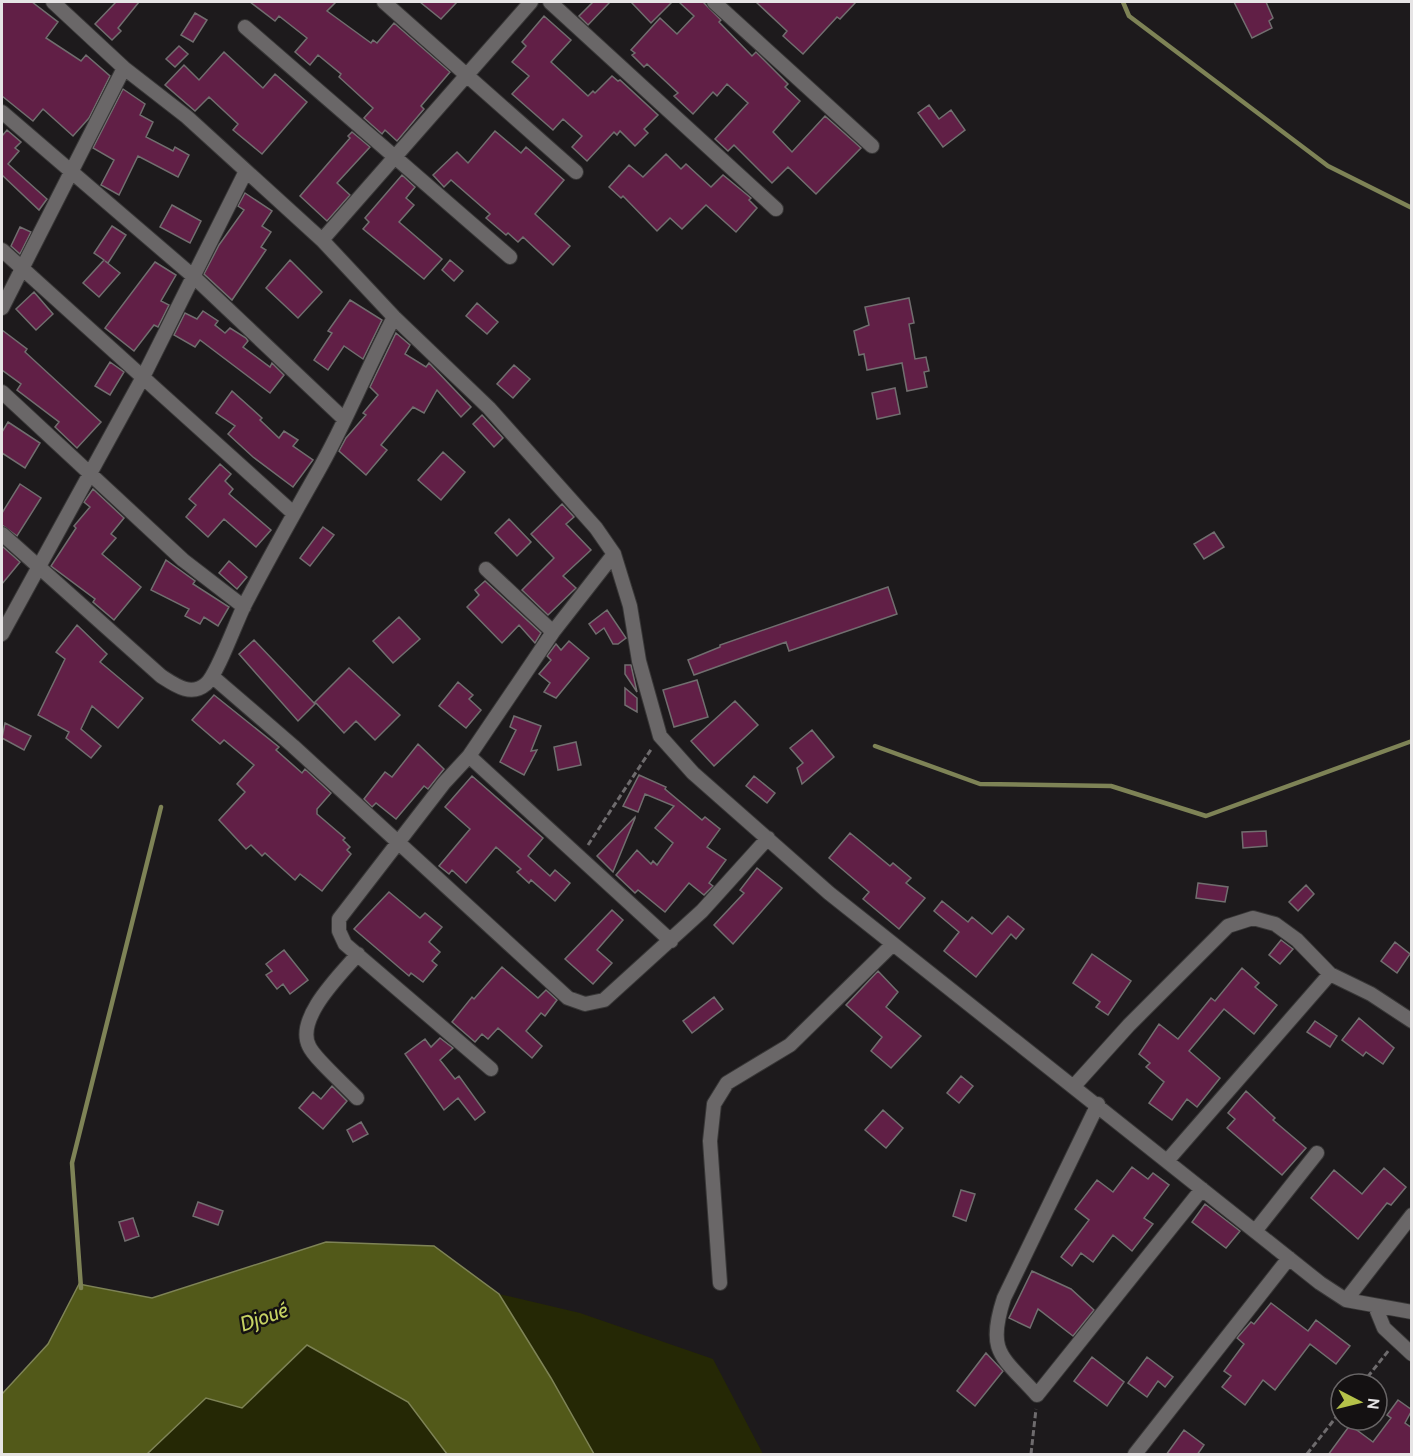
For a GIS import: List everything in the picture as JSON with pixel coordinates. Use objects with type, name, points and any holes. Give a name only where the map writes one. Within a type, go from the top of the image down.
[{"type":"street","points":[[53,2],[124,68],[188,117],[322,240],[394,317],[489,408],[559,483],[614,554],[630,606],[639,661],[660,736],[693,772],[893,944],[1098,1104],[1289,1258],[1346,1300],[1412,1312]]},
{"type":"street","points":[[384,2],[576,172]]},
{"type":"street","points":[[322,240],[531,2]]},
{"type":"street","points":[[550,2],[776,209]]},
{"type":"street","points":[[714,2],[872,146]]},
{"type":"street","points":[[245,27],[510,257]]},
{"type":"street","points":[[2,308],[124,68]]},
{"type":"street","points":[[2,112],[194,277],[344,418]]},
{"type":"street","points":[[2,634],[143,377],[246,171]]},
{"type":"street","points":[[2,250],[21,270],[292,512]]},
{"type":"street","points":[[2,534],[131,651],[180,688],[192,690],[205,686],[213,677],[244,607],[292,512],[317,472],[394,317]]},
{"type":"street","points":[[2,392],[91,472],[183,560],[244,607]]},
{"type":"street","points":[[491,1069],[345,945],[339,931],[339,920],[444,783],[469,756],[553,632],[614,554]]},
{"type":"street","points":[[486,569],[553,632]]},
{"type":"street","points":[[213,677],[568,998],[585,1004],[604,1000],[671,941],[768,838]]},
{"type":"street","points":[[469,756],[671,941]]},
{"type":"street","points":[[1074,1086],[1129,1025],[1228,926],[1253,918],[1275,924],[1297,939],[1330,974],[1371,993],[1412,1021]]},
{"type":"street","points":[[720,1283],[710,1141],[714,1104],[727,1083],[790,1045],[893,944]]},
{"type":"street","points":[[357,1098],[309,1046],[306,1032],[312,1014],[324,995],[358,954]]},
{"type":"street","points":[[1167,1161],[1330,974]]},
{"type":"street","points":[[1098,1104],[1004,1298],[995,1324],[996,1347],[1037,1395],[1202,1190]]},
{"type":"street","points":[[1256,1230],[1317,1153]]},
{"type":"street","points":[[1346,1300],[1412,1215]]},
{"type":"street","points":[[1135,1455],[1289,1258]]},
{"type":"street","points":[[1375,1306],[1384,1328],[1412,1354]]},
{"type":"path","points":[[580,857],[660,736]]},
{"type":"path","points":[[1371,1372],[1396,1341]]},
{"type":"path","points":[[1031,1455],[1037,1395]]},
{"type":"path","points":[[1307,1455],[1329,1427]]},
{"type":"shaded area","points":[[499,1294],[580,1313],[713,1359],[763,1454],[594,1454],[551,1378]]},
{"type":"shaded area","points":[[307,1345],[408,1402],[447,1454],[147,1454],[206,1398],[242,1408]]},
{"type":"water","name":"Djoué","points":[[326,1242],[434,1246],[499,1294],[551,1378],[594,1454],[447,1454],[408,1402],[307,1345],[242,1408],[206,1398],[147,1454],[2,1454],[2,1394],[48,1344],[79,1284],[152,1298]]},
{"type":"building","points":[[2,2],[32,2],[58,22],[46,38],[81,61],[86,55],[110,76],[89,118],[73,136],[43,109],[33,121],[2,96]]},
{"type":"building","points":[[116,2],[139,2],[118,28],[121,31],[112,40],[95,24]]},
{"type":"building","points":[[250,2],[336,2],[327,11],[371,43],[373,40],[377,43],[394,23],[450,72],[421,106],[424,109],[397,141],[385,130],[382,134],[364,118],[373,108],[339,77],[341,74],[318,55],[310,65],[295,52],[307,38],[279,16],[275,21]]},
{"type":"building","points":[[420,2],[457,2],[441,19]]},
{"type":"building","points":[[593,2],[610,2],[588,25],[579,16]]},
{"type":"building","points":[[631,2],[672,2],[651,23]]},
{"type":"building","points":[[679,2],[703,2],[752,56],[756,52],[788,84],[785,87],[800,101],[773,132],[792,152],[825,116],[861,148],[816,194],[788,167],[772,183],[734,145],[728,151],[715,139],[748,103],[727,84],[717,96],[713,92],[693,114],[674,96],[678,93],[647,64],[644,67],[632,55],[635,53],[631,50],[660,18],[677,34],[694,16]]},
{"type":"building","points":[[756,2],[856,2],[840,19],[837,17],[803,54],[783,36],[787,31]]},
{"type":"building","points":[[1234,2],[1266,2],[1273,18],[1269,21],[1272,28],[1252,38]]},
{"type":"building","points":[[195,13],[207,20],[193,42],[181,35]]},
{"type":"building","points":[[544,16],[571,40],[551,62],[588,96],[593,91],[595,93],[612,76],[620,80],[658,115],[644,129],[648,133],[635,146],[620,131],[617,135],[614,132],[587,161],[572,147],[582,136],[563,119],[553,130],[512,94],[529,76],[512,62],[526,46],[522,42]]},
{"type":"building","points":[[179,46],[188,54],[175,67],[166,59]]},
{"type":"building","points":[[224,52],[263,88],[275,74],[307,102],[262,154],[233,130],[238,124],[209,97],[195,111],[165,85],[184,65],[199,80]]},
{"type":"building","points":[[123,89],[145,104],[140,115],[153,122],[146,137],[173,151],[175,147],[189,155],[178,177],[138,156],[119,195],[101,185],[114,160],[93,148]]},
{"type":"building","points":[[929,105],[939,119],[951,110],[965,130],[943,147],[918,113]]},
{"type":"building","points":[[7,130],[21,142],[15,148],[19,151],[8,164],[47,199],[39,210],[2,175],[2,136]]},
{"type":"building","points":[[495,131],[521,153],[526,147],[564,180],[535,214],[570,246],[553,265],[523,237],[518,242],[508,233],[506,235],[486,218],[490,214],[451,180],[444,187],[433,175],[457,152],[468,163]]},
{"type":"building","points":[[352,132],[370,147],[337,183],[350,195],[327,221],[300,196],[350,138],[348,136]]},
{"type":"building","points":[[666,154],[681,169],[686,164],[711,187],[723,175],[751,198],[749,200],[757,208],[736,232],[706,205],[682,229],[670,218],[657,231],[623,196],[621,198],[609,187],[629,165],[643,177]]},
{"type":"building","points":[[402,175],[415,187],[406,198],[414,205],[399,222],[442,259],[424,279],[363,229],[369,222],[365,218]]},
{"type":"building","points":[[245,193],[272,211],[262,226],[271,232],[261,247],[266,250],[232,300],[204,274],[219,245],[244,210],[238,206]]},
{"type":"building","points":[[172,205],[201,221],[190,243],[160,227]]},
{"type":"building","points":[[112,226],[126,235],[108,263],[105,261],[120,273],[99,297],[83,283],[104,260],[94,253]]},
{"type":"building","points":[[20,227],[31,232],[20,254],[11,246]]},
{"type":"building","points":[[290,260],[322,292],[298,318],[266,288]]},
{"type":"building","points":[[450,260],[463,271],[454,281],[442,270]]},
{"type":"building","points":[[155,262],[176,275],[161,301],[169,305],[158,327],[154,325],[134,351],[105,328]]},
{"type":"building","points":[[34,292],[53,314],[36,330],[16,309]]},
{"type":"building","points":[[909,298],[914,323],[909,324],[915,359],[926,357],[929,371],[924,372],[927,387],[907,391],[902,363],[867,370],[864,354],[859,355],[854,331],[869,325],[865,307]]},
{"type":"building","points":[[350,300],[382,320],[363,359],[344,346],[328,370],[314,360],[332,333],[328,331]]},
{"type":"building","points":[[477,303],[498,322],[487,334],[466,316]]},
{"type":"building","points":[[203,311],[218,321],[215,325],[225,333],[230,328],[246,338],[248,341],[243,347],[270,367],[272,363],[284,375],[270,393],[200,340],[195,347],[174,335],[185,313],[197,319]]},
{"type":"building","points":[[2,330],[27,349],[25,352],[101,422],[77,448],[55,427],[59,422],[17,390],[21,384],[2,370]]},
{"type":"building","points":[[396,333],[410,345],[405,354],[426,367],[429,363],[471,407],[461,417],[437,390],[424,413],[413,407],[381,445],[387,450],[366,475],[339,451],[346,438],[366,415],[363,413],[378,395],[370,387]]},
{"type":"building","points":[[110,362],[124,372],[110,395],[95,386]]},
{"type":"building","points":[[514,365],[530,379],[513,398],[497,384]]},
{"type":"building","points":[[895,388],[900,414],[877,419],[872,393]]},
{"type":"building","points":[[232,391],[262,418],[260,420],[279,438],[284,431],[298,440],[293,446],[313,460],[293,487],[253,457],[228,434],[235,426],[216,413]]},
{"type":"building","points":[[482,415],[503,438],[494,447],[473,424]]},
{"type":"building","points":[[8,422],[40,443],[25,468],[2,453],[2,432]]},
{"type":"building","points":[[443,452],[465,472],[441,500],[418,480]]},
{"type":"building","points":[[220,464],[231,474],[225,481],[233,489],[229,494],[271,530],[256,547],[224,519],[208,537],[186,517],[196,505],[189,499]]},
{"type":"building","points":[[20,484],[41,498],[17,536],[2,525],[2,513]]},
{"type":"building","points":[[93,489],[124,518],[111,534],[116,538],[102,554],[141,587],[114,620],[93,602],[95,599],[51,566],[76,528],[74,526],[90,507],[84,502]]},
{"type":"building","points":[[562,504],[574,517],[566,524],[591,550],[563,576],[576,588],[548,615],[522,590],[554,558],[531,534]]},
{"type":"building","points":[[509,519],[531,542],[517,556],[495,533]]},
{"type":"building","points":[[323,527],[334,535],[310,566],[300,558]]},
{"type":"building","points":[[1214,532],[1224,547],[1204,559],[1194,544]]},
{"type":"building","points":[[2,546],[20,562],[2,584]]},
{"type":"building","points":[[166,560],[195,581],[193,584],[229,607],[218,626],[204,617],[200,624],[185,616],[189,609],[151,590]]},
{"type":"building","points":[[229,561],[247,577],[237,589],[219,573]]},
{"type":"building","points":[[485,581],[541,633],[535,643],[519,625],[502,643],[467,607],[479,595],[475,590]]},
{"type":"building","points":[[888,587],[897,614],[789,651],[786,642],[694,675],[688,660],[720,647],[720,645]]},
{"type":"building","points":[[607,610],[626,638],[618,644],[613,644],[604,628],[596,634],[589,624]]},
{"type":"building","points":[[399,617],[420,639],[393,663],[373,641]]},
{"type":"building","points":[[77,625],[107,654],[100,662],[143,698],[118,728],[92,706],[81,729],[101,746],[91,758],[66,738],[69,732],[38,715],[65,659],[56,652]]},
{"type":"building","points":[[254,640],[315,704],[298,721],[239,654]]},
{"type":"building","points":[[569,641],[589,658],[556,698],[544,692],[550,683],[539,674],[551,660],[547,656],[556,644],[561,650]]},
{"type":"building","points":[[625,665],[631,665],[637,692],[625,674]]},
{"type":"building","points":[[349,668],[400,715],[375,740],[356,721],[344,733],[315,702]]},
{"type":"building","points":[[697,680],[708,717],[674,727],[663,690]]},
{"type":"building","points":[[458,682],[473,695],[469,699],[481,710],[466,728],[439,706]]},
{"type":"building","points":[[625,688],[637,698],[637,712],[625,705]]},
{"type":"building","points":[[214,695],[279,747],[276,750],[302,773],[305,769],[331,793],[317,809],[317,814],[345,838],[343,840],[350,847],[347,850],[351,854],[322,891],[300,874],[295,880],[265,853],[262,856],[251,845],[246,849],[219,820],[245,792],[237,784],[254,765],[224,740],[220,744],[192,720]]},
{"type":"building","points":[[735,701],[758,725],[714,766],[691,741]]},
{"type":"building","points":[[514,716],[541,726],[531,751],[537,750],[524,775],[500,762],[516,730],[510,727]]},
{"type":"building","points":[[5,723],[31,736],[24,750],[2,738]]},
{"type":"building","points":[[812,730],[834,757],[802,784],[797,768],[803,763],[790,748]]},
{"type":"building","points":[[576,742],[581,765],[558,770],[554,747]]},
{"type":"building","points":[[418,744],[444,769],[428,789],[424,786],[396,819],[376,803],[372,807],[364,799],[385,772],[392,777]]},
{"type":"building","points":[[639,775],[666,787],[665,789],[702,820],[705,817],[720,829],[707,847],[726,860],[709,883],[713,886],[704,895],[689,883],[665,912],[638,890],[635,893],[616,875],[637,850],[651,864],[653,861],[657,865],[673,843],[655,828],[674,806],[645,794],[638,812],[623,806]]},
{"type":"building","points":[[472,776],[543,838],[528,856],[550,876],[555,870],[570,883],[555,901],[531,880],[529,883],[517,872],[521,869],[496,847],[466,883],[452,870],[449,874],[439,866],[470,829],[445,807]]},
{"type":"building","points":[[754,776],[775,793],[767,803],[746,786]]},
{"type":"building","points":[[635,818],[613,872],[597,856]]},
{"type":"building","points":[[1266,831],[1267,846],[1243,848],[1242,832]]},
{"type":"building","points":[[850,833],[890,866],[893,863],[911,878],[906,883],[925,898],[899,929],[863,899],[869,892],[829,858]]},
{"type":"building","points":[[757,868],[782,888],[733,944],[714,925],[744,893],[740,890]]},
{"type":"building","points":[[1198,883],[1228,887],[1225,902],[1196,898]]},
{"type":"building","points":[[1306,885],[1314,894],[1298,911],[1289,902]]},
{"type":"building","points":[[389,892],[420,918],[425,913],[442,927],[429,942],[440,952],[432,961],[437,965],[423,982],[411,973],[409,976],[354,929]]},
{"type":"building","points":[[942,901],[968,922],[972,917],[992,934],[1008,916],[1024,929],[1016,939],[1011,934],[976,977],[944,951],[959,932],[934,911]]},
{"type":"building","points":[[612,910],[623,920],[597,950],[612,963],[593,984],[565,959]]},
{"type":"building","points":[[1281,940],[1293,949],[1280,964],[1269,955]]},
{"type":"building","points":[[1395,942],[1410,954],[1397,973],[1381,961]]},
{"type":"building","points":[[284,950],[308,980],[290,994],[283,984],[277,989],[266,975],[272,971],[266,964]]},
{"type":"building","points":[[1092,954],[1131,981],[1108,1015],[1096,1007],[1100,1002],[1073,983]]},
{"type":"building","points":[[502,967],[538,998],[546,990],[557,1000],[545,1016],[541,1013],[526,1031],[542,1046],[532,1058],[498,1028],[488,1039],[482,1034],[475,1042],[452,1022],[472,997],[474,999]]},
{"type":"building","points":[[1242,968],[1259,983],[1255,987],[1277,1005],[1254,1034],[1224,1009],[1189,1051],[1220,1078],[1197,1107],[1187,1099],[1172,1120],[1149,1103],[1164,1082],[1146,1067],[1150,1063],[1139,1054],[1159,1024],[1178,1039],[1211,998],[1215,1001]]},
{"type":"building","points":[[878,971],[898,992],[886,1007],[921,1036],[891,1068],[871,1051],[882,1037],[846,1005]]},
{"type":"building","points":[[714,997],[723,1009],[692,1033],[683,1021]]},
{"type":"building","points":[[1359,1018],[1394,1048],[1383,1064],[1366,1052],[1363,1056],[1342,1040]]},
{"type":"building","points":[[1315,1021],[1337,1036],[1330,1047],[1307,1032]]},
{"type":"building","points":[[440,1038],[453,1048],[440,1060],[455,1079],[459,1076],[485,1112],[475,1120],[458,1098],[444,1110],[405,1054],[425,1039],[431,1047]]},
{"type":"building","points":[[961,1076],[973,1086],[959,1103],[947,1093]]},
{"type":"building","points":[[332,1086],[347,1101],[323,1129],[299,1108],[313,1092],[321,1099]]},
{"type":"building","points":[[1246,1091],[1275,1118],[1273,1120],[1306,1148],[1282,1175],[1227,1128],[1235,1119],[1228,1113]]},
{"type":"building","points":[[883,1110],[903,1128],[886,1148],[865,1130]]},
{"type":"building","points":[[361,1122],[368,1134],[353,1142],[347,1130]]},
{"type":"building","points":[[1132,1167],[1148,1179],[1153,1173],[1169,1185],[1144,1218],[1153,1224],[1132,1251],[1113,1235],[1093,1262],[1081,1253],[1072,1266],[1061,1257],[1089,1220],[1075,1209],[1097,1180],[1113,1192]]},
{"type":"building","points":[[1384,1168],[1406,1187],[1391,1205],[1387,1203],[1358,1239],[1311,1198],[1334,1170],[1362,1194]]},
{"type":"building","points":[[961,1190],[975,1194],[966,1221],[953,1216]]},
{"type":"building","points":[[198,1202],[223,1211],[218,1225],[193,1216]]},
{"type":"building","points":[[1205,1204],[1240,1231],[1226,1248],[1192,1222]]},
{"type":"building","points":[[133,1218],[139,1236],[125,1241],[119,1222]]},
{"type":"building","points":[[1032,1271],[1071,1289],[1094,1310],[1073,1336],[1038,1309],[1030,1328],[1009,1318]]},
{"type":"building","points":[[1271,1303],[1308,1331],[1316,1320],[1350,1346],[1336,1364],[1310,1344],[1275,1390],[1263,1380],[1245,1405],[1222,1387],[1231,1376],[1224,1371],[1244,1344],[1237,1338],[1251,1322],[1254,1324]]},
{"type":"building","points":[[986,1353],[1003,1371],[975,1406],[957,1391]]},
{"type":"building","points":[[1092,1357],[1124,1382],[1107,1406],[1074,1381]]},
{"type":"building","points":[[1147,1357],[1173,1377],[1165,1387],[1158,1381],[1147,1397],[1128,1383]]},
{"type":"building","points":[[1398,1400],[1412,1410],[1405,1423],[1412,1428],[1412,1455],[1328,1455],[1345,1432],[1359,1432],[1373,1442],[1380,1432],[1389,1432],[1391,1418],[1389,1412]]},
{"type":"building","points":[[1184,1430],[1204,1445],[1197,1455],[1166,1455]]},
{"type":"waterway","points":[[1123,2],[1129,16],[1328,166],[1412,208]]},
{"type":"waterway","points":[[875,746],[980,784],[1111,786],[1206,816],[1412,741]]},
{"type":"waterway","points":[[81,1288],[72,1163],[161,807]]}]
